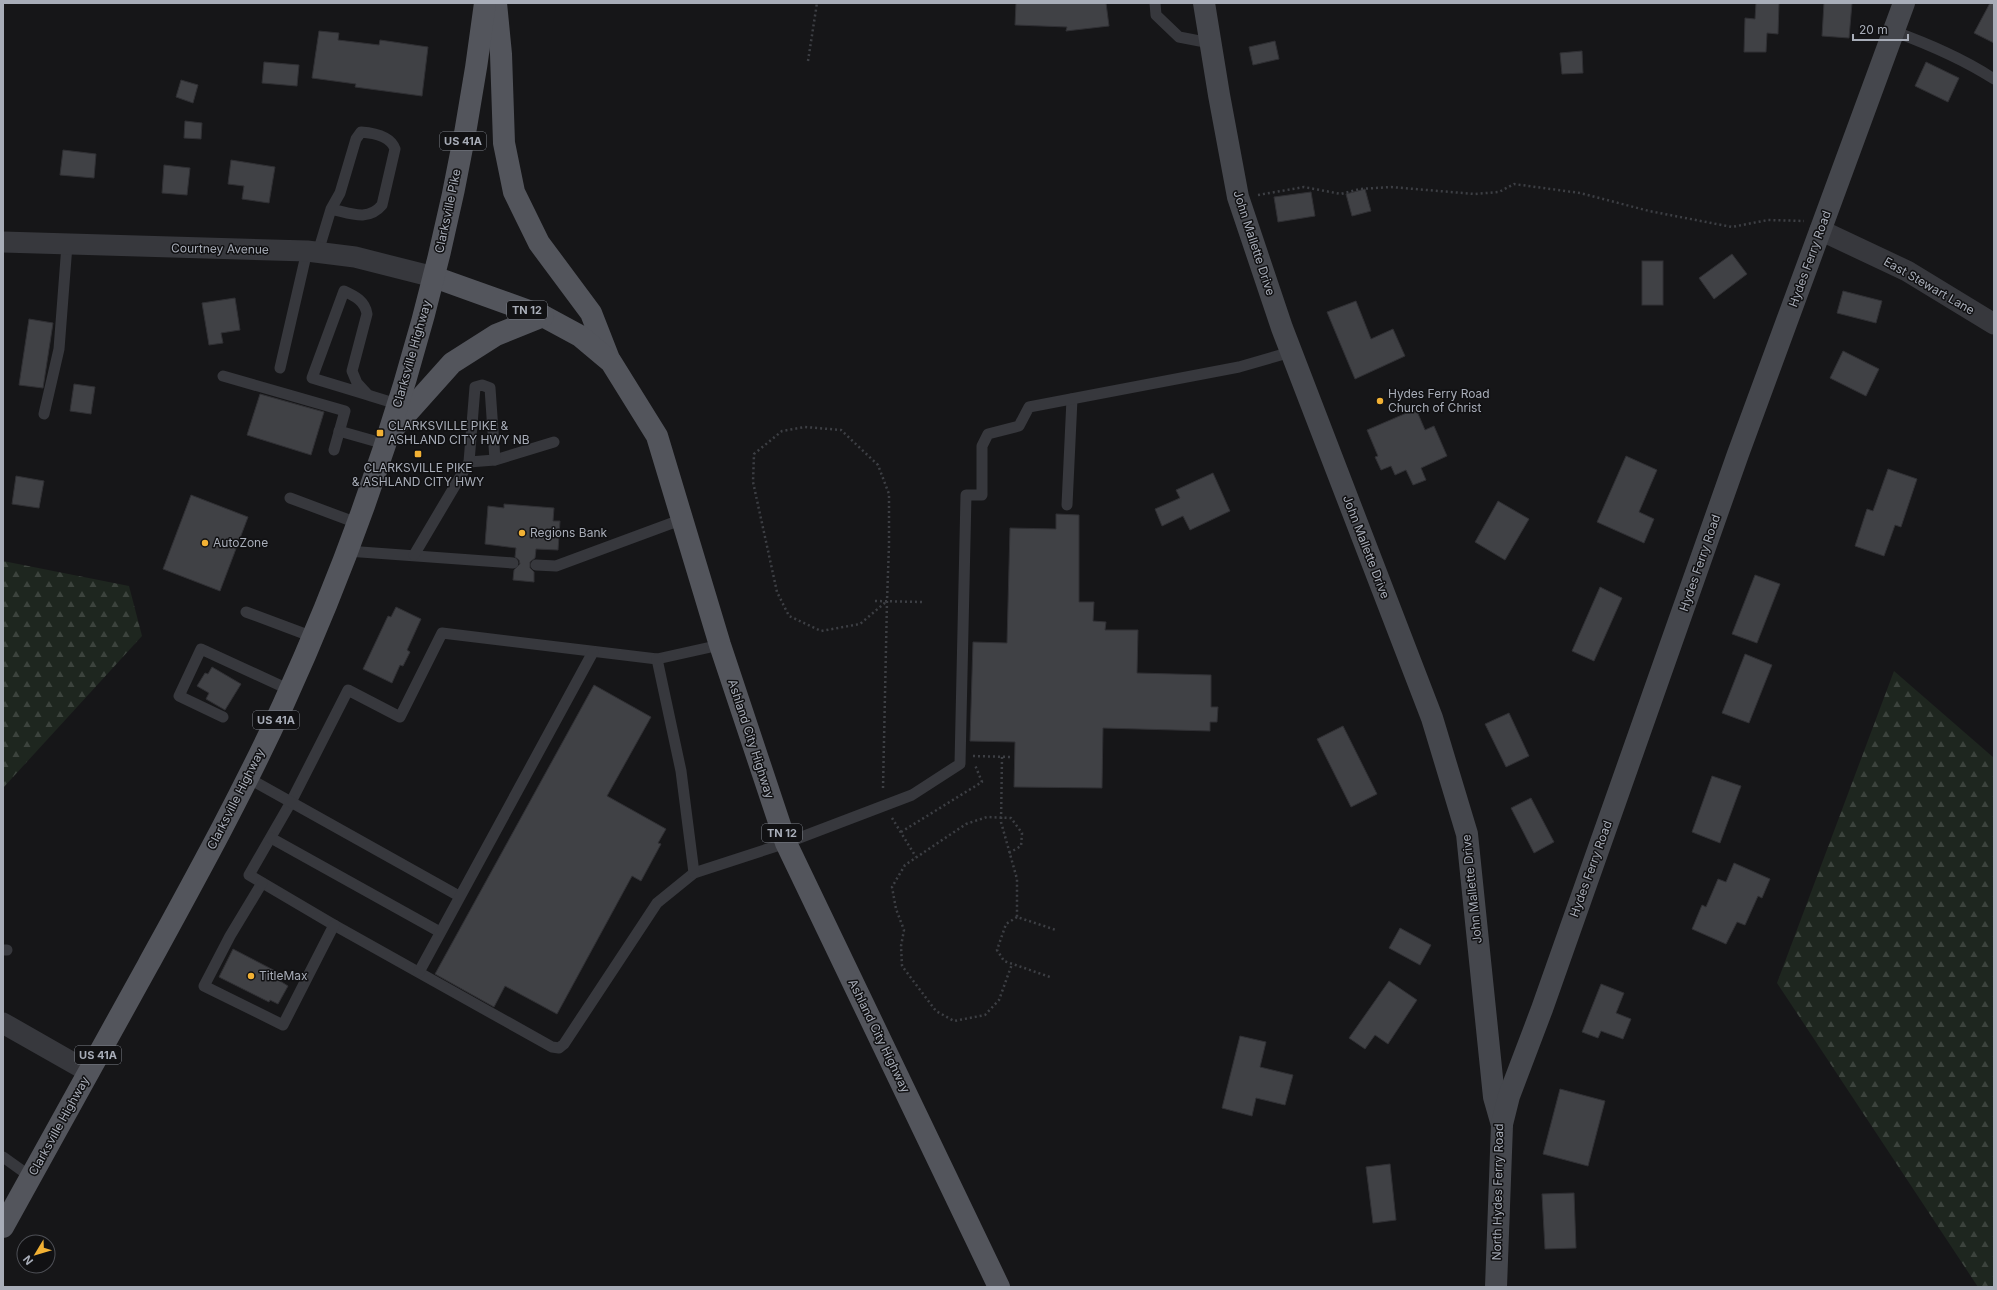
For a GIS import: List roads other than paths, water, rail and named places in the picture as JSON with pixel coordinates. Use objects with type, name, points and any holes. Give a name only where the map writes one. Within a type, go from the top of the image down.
[{"type":"main road","name":"Clarksville Pike","points":[[434,277],[469,109],[485,3]]},
{"type":"main road","points":[[496,3],[501,54],[504,143],[514,192],[539,243],[591,313],[611,362]]},
{"type":"main road","name":"Ashland City Highway","points":[[434,277],[543,316],[580,336],[611,362],[657,436],[720,645],[786,843],[999,1287]]},
{"type":"main road","name":"Clarksville Highway","points":[[3,1227],[194,883],[248,778],[290,690],[313,637],[357,523],[397,404],[434,277]]},
{"type":"main road","points":[[386,439],[452,363],[496,335],[543,316]]},
{"type":"street","name":"John Mallette Drive","points":[[1204,3],[1238,197],[1291,352],[1432,718],[1467,834],[1502,1097]]},
{"type":"street","name":"Hydes Ferry Road","points":[[1502,1097],[1542,1009],[1738,454],[1812,225],[1904,3]]},
{"type":"street","name":"East Stewart Lane","points":[[1812,225],[1907,271],[1991,324]]},
{"type":"street","name":"Courtney Avenue","points":[[3,242],[312,251],[355,257],[434,277]]},
{"type":"street","points":[[3,1022],[89,1072]]},
{"type":"street","name":"North Hydes Ferry Road","points":[[1496,1287],[1502,1097]]},
{"type":"lane","points":[[1155,3],[1156,15],[1179,37],[1210,43]]},
{"type":"lane","points":[[1893,31],[1930,45],[1994,78]]},
{"type":"lane","points":[[280,368],[312,251],[331,209],[340,193],[356,139],[361,132],[388,139],[393,143],[395,150],[382,205],[376,212],[368,216],[331,209]]},
{"type":"lane","points":[[44,414],[59,349],[67,245]]},
{"type":"lane","points":[[370,396],[353,377],[352,371],[367,314],[366,308],[354,295],[344,291],[312,378],[370,396],[397,404]]},
{"type":"lane","points":[[720,645],[657,659],[442,633],[400,717],[348,690],[291,802],[249,875],[334,925],[552,1047],[559,1048],[564,1044],[657,903],[694,872],[786,843],[912,795],[960,764],[966,756],[966,495],[982,495],[982,446],[988,434],[1020,426],[1029,407],[1239,367],[1291,352]]},
{"type":"lane","points":[[223,376],[345,411],[334,450]]},
{"type":"lane","points":[[414,555],[469,462],[475,387],[482,385],[490,388],[495,460]]},
{"type":"lane","points":[[1067,505],[1072,399]]},
{"type":"lane","points":[[339,431],[386,439]]},
{"type":"lane","points":[[469,462],[495,460],[554,442]]},
{"type":"lane","points":[[290,498],[357,523]]},
{"type":"lane","points":[[536,565],[556,566],[683,519]]},
{"type":"lane","points":[[347,551],[513,563]]},
{"type":"lane","points":[[246,612],[313,637]]},
{"type":"lane","points":[[223,717],[178,696],[201,649],[290,690]]},
{"type":"lane","points":[[419,972],[593,652]]},
{"type":"lane","points":[[657,659],[681,771],[694,872]]},
{"type":"lane","points":[[248,778],[459,896]]},
{"type":"lane","points":[[271,838],[440,932]]},
{"type":"lane","points":[[262,883],[230,936],[204,986],[282,1025],[334,925]]},
{"type":"lane","points":[[3,1157],[30,1177]]},
{"type":"place","name":"Hydes Ferry Road Church of Christ","points":[[1380,401]]},
{"type":"place","name":"CLARKSVILLE PIKE & ASHLAND CITY HWY NB","points":[[380,433]]},
{"type":"place","name":"CLARKSVILLE PIKE & ASHLAND CITY HWY","points":[[418,454]]},
{"type":"place","name":"Regions Bank","points":[[522,533]]},
{"type":"place","name":"AutoZone","points":[[205,543]]},
{"type":"place","name":"TitleMax","points":[[251,976]]}]
